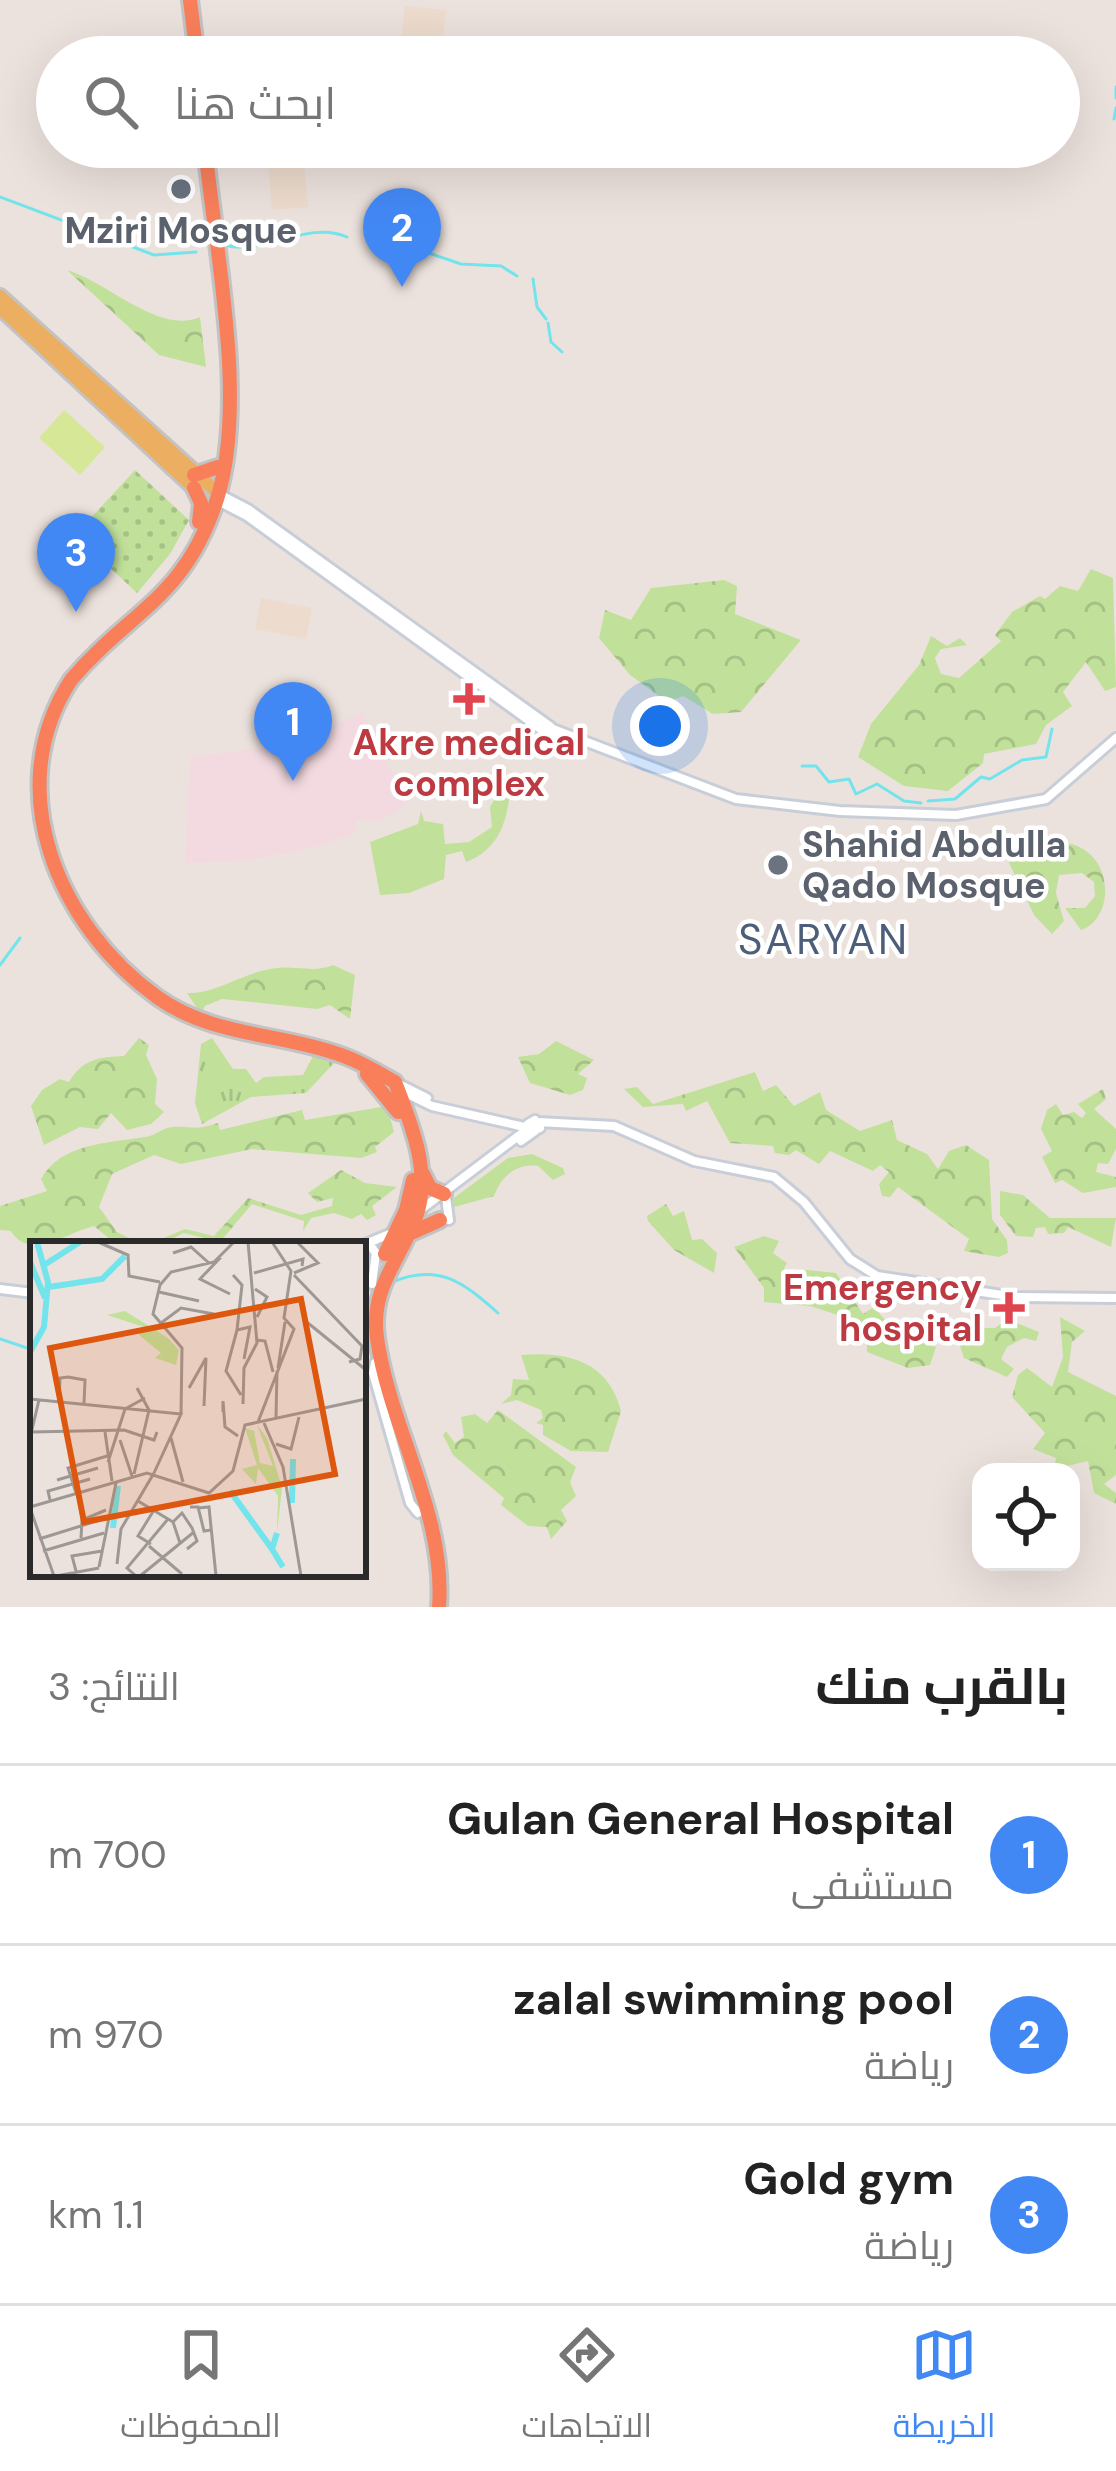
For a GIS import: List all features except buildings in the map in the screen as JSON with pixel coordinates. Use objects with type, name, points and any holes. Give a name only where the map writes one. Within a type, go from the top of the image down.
[{"type":"highway","points":[[186,0],[195,36]]},
{"type":"highway","points":[[186,0],[190,36]]},
{"type":"highway","points":[[25,752],[66,674],[159,587],[220,494],[222,413],[212,335],[202,168]]},
{"type":"highway","points":[[203,168],[230,407],[220,494],[181,573],[143,616],[69,682],[36,740],[28,799],[37,848],[78,921],[130,974],[176,1009],[220,1027],[340,1054],[394,1089],[411,1106],[427,1185],[445,1195]]},
{"type":"highway","points":[[194,482],[220,494]]},
{"type":"highway","points":[[194,482],[201,503],[199,522]]},
{"type":"highway","points":[[40,877],[128,986],[174,1018],[334,1059],[394,1089],[413,1161],[407,1225],[372,1284],[369,1332],[433,1568],[436,1607]]},
{"type":"highway","points":[[421,1165],[407,1225],[381,1283],[377,1339],[440,1557],[436,1607]]},
{"type":"highway","points":[[407,1225],[444,1220]]},
{"type":"main road","points":[[0,296],[194,482],[220,494]]},
{"type":"main road","points":[[0,308],[138,429]]},
{"type":"main road","points":[[49,353],[56,376],[76,378]]},
{"type":"street","points":[[220,494],[550,731]]},
{"type":"street","points":[[332,575],[531,724],[736,799],[840,811],[956,815],[1046,799],[1116,738]]},
{"type":"street","points":[[526,740],[531,724]]},
{"type":"street","points":[[394,1089],[535,1126]]},
{"type":"street","points":[[411,1106],[535,1126],[614,1126],[694,1161],[774,1177],[804,1202],[850,1259],[877,1276],[1015,1298],[1116,1298]]},
{"type":"street","points":[[372,1284],[376,1253],[366,1245],[407,1225],[535,1126]]},
{"type":"street","points":[[444,1220],[445,1195]]},
{"type":"street","points":[[0,1288],[30,1293]]},
{"type":"shaded area","points":[[405,6],[446,10],[443,36],[402,36]]},
{"type":"shaded area","points":[[268,168],[305,168],[308,207],[272,210]]},
{"type":"shaded area","points":[[261,598],[312,608],[306,639],[255,629]]},
{"type":"shaded area","points":[[362,711],[407,804],[380,821],[357,820],[355,834],[304,850],[243,861],[185,863],[190,757],[292,744]]},
{"type":"green space","points":[[67,270],[151,313],[184,321],[200,317],[206,367],[159,355]]},
{"type":"green space","points":[[64,410],[105,447],[80,475],[39,438]]},
{"type":"green space","points":[[135,470],[189,520],[170,554],[137,593],[75,535]]},
{"type":"green space","points":[[1091,569],[1113,578],[1116,687],[1105,691],[1086,662],[1063,692],[1072,706],[1046,725],[1036,744],[984,754],[983,763],[948,791],[904,786],[858,757],[871,724],[919,665],[931,636],[947,646],[960,638],[967,645],[941,649],[935,658],[941,674],[959,678],[1001,641],[995,635],[1012,612],[1040,596],[1045,599],[1060,586],[1078,591]]},
{"type":"green space","points":[[724,580],[737,586],[735,614],[801,640],[741,712],[713,714],[683,696],[667,702],[630,675],[599,638],[605,610],[631,620],[651,588]]},
{"type":"green space","points":[[510,785],[504,821],[487,850],[466,862],[462,851],[446,855],[444,879],[409,893],[380,895],[370,842],[418,824],[421,811],[424,821],[443,824],[445,844],[469,842],[492,827],[490,807],[502,787]]},
{"type":"green space","points":[[1061,842],[1092,856],[1101,869],[1105,899],[1092,923],[1081,930],[1065,908],[1085,908],[1095,896],[1094,882],[1082,873],[1059,875],[1056,893],[1064,921],[1052,934],[1034,915],[1009,863],[1014,853],[1049,853]]},
{"type":"green space","points":[[333,965],[355,975],[350,1019],[330,1005],[317,1009],[222,999],[205,1006],[201,1014],[187,993],[210,990],[265,970]]},
{"type":"green space","points":[[139,1038],[149,1045],[146,1055],[157,1079],[155,1104],[164,1112],[151,1124],[127,1130],[111,1113],[98,1129],[80,1127],[44,1145],[31,1106],[42,1090],[60,1079],[69,1082],[93,1060],[124,1056]]},
{"type":"green space","points":[[212,1038],[233,1069],[246,1069],[256,1083],[264,1077],[303,1075],[313,1056],[334,1063],[306,1093],[251,1097],[202,1124],[195,1103],[201,1044]]},
{"type":"green space","points":[[556,1041],[594,1060],[578,1074],[587,1078],[583,1090],[570,1095],[530,1083],[518,1057],[539,1054]]},
{"type":"green space","points":[[755,1072],[763,1091],[776,1085],[794,1106],[820,1092],[826,1110],[860,1131],[892,1120],[897,1140],[927,1154],[938,1169],[949,1151],[966,1145],[989,1160],[992,1219],[1007,1240],[1008,1253],[999,1257],[964,1251],[969,1239],[898,1187],[890,1197],[882,1196],[879,1184],[889,1172],[880,1165],[873,1171],[830,1151],[819,1164],[796,1150],[789,1155],[775,1153],[773,1146],[730,1143],[707,1101],[686,1111],[683,1104],[643,1107],[624,1089],[637,1087],[653,1104]]},
{"type":"green space","points":[[1103,1089],[1106,1099],[1094,1109],[1116,1129],[1116,1149],[1108,1164],[1098,1163],[1096,1172],[1116,1177],[1116,1187],[1083,1193],[1062,1180],[1055,1183],[1042,1157],[1052,1151],[1041,1129],[1047,1110],[1056,1104],[1063,1115],[1074,1112],[1082,1118],[1086,1113],[1078,1104]]},
{"type":"green space","points":[[387,1106],[394,1132],[375,1147],[377,1152],[361,1158],[252,1149],[181,1164],[154,1155],[112,1174],[99,1207],[117,1232],[133,1240],[161,1239],[185,1229],[214,1236],[248,1198],[301,1215],[332,1206],[333,1198],[317,1202],[308,1193],[341,1170],[365,1183],[397,1187],[372,1206],[376,1215],[367,1220],[361,1214],[352,1219],[334,1213],[311,1218],[303,1231],[304,1221],[252,1204],[221,1241],[184,1233],[167,1241],[112,1241],[94,1226],[27,1244],[11,1231],[0,1230],[0,1206],[47,1191],[41,1179],[73,1151],[172,1127],[218,1123],[220,1130],[302,1110],[305,1120]]},
{"type":"green space","points":[[532,1154],[563,1168],[565,1174],[553,1180],[538,1166],[516,1169],[494,1196],[451,1208],[451,1200],[508,1158]]},
{"type":"green space","points":[[1000,1191],[1023,1195],[1050,1218],[1116,1218],[1111,1247],[1068,1227],[1064,1233],[1048,1234],[1045,1227],[1036,1228],[1033,1237],[1016,1236],[1000,1215]]},
{"type":"green space","points":[[666,1204],[673,1216],[684,1211],[692,1240],[702,1239],[717,1253],[714,1273],[674,1250],[648,1221],[647,1216]]},
{"type":"green space","points":[[764,1236],[779,1241],[773,1253],[787,1263],[784,1268],[789,1276],[797,1269],[836,1273],[863,1314],[874,1307],[890,1326],[872,1326],[810,1306],[764,1302],[764,1288],[734,1247]]},
{"type":"green space","points":[[1060,1317],[1085,1331],[1072,1342],[1068,1372],[1116,1396],[1116,1475],[1104,1484],[1116,1493],[1116,1504],[1094,1493],[1088,1461],[1055,1463],[1056,1458],[1033,1449],[1045,1433],[1012,1397],[1018,1375],[1027,1368],[1052,1387],[1063,1357]]},
{"type":"green space","points":[[1007,1319],[1039,1332],[1036,1341],[1024,1338],[1007,1347],[1001,1359],[1014,1369],[1007,1377],[964,1358],[959,1343],[980,1328],[995,1328]]},
{"type":"green space","points":[[905,1336],[936,1347],[930,1365],[908,1368],[867,1352],[867,1341]]},
{"type":"green space","points":[[521,1355],[570,1358],[596,1370],[606,1381],[621,1411],[608,1452],[571,1451],[543,1435],[543,1425],[536,1423],[543,1418],[541,1410],[517,1400],[501,1404],[511,1395],[513,1379],[529,1380]]},
{"type":"green space","points":[[498,1410],[576,1467],[570,1482],[576,1496],[561,1510],[567,1521],[551,1539],[547,1527],[528,1526],[501,1505],[504,1498],[453,1455],[443,1435],[446,1431],[455,1443],[464,1437],[461,1417],[475,1414],[487,1423]]},
{"type":"waterway","points":[[1116,87],[1116,98]]},
{"type":"waterway","points":[[1114,119],[1116,108]]},
{"type":"waterway","points":[[0,197],[154,255],[196,252]]},
{"type":"waterway","points":[[223,244],[251,246],[316,232],[347,237]]},
{"type":"waterway","points":[[376,235],[461,264],[501,266],[517,276]]},
{"type":"waterway","points":[[533,279],[537,307],[546,319]]},
{"type":"waterway","points":[[548,323],[551,342],[562,352]]},
{"type":"waterway","points":[[928,801],[955,799],[981,777],[990,779],[1022,760],[1046,757],[1052,729]]},
{"type":"waterway","points":[[802,766],[816,766],[829,782],[849,779],[856,794],[877,784],[904,801],[921,803]]},
{"type":"waterway","points":[[0,965],[20,938]]},
{"type":"waterway","points":[[392,1282],[423,1274],[449,1278],[498,1313]]},
{"type":"waterway","points":[[0,1339],[30,1349]]},
{"type":"place","name":"Mziri Mosque","points":[[181,189]]},
{"type":"place","name":"zalal swimming pool","points":[[402,287]]},
{"type":"place","name":"Gold gym","points":[[76,612]]},
{"type":"place","name":"Akre medical complex","points":[[469,699]]},
{"type":"place","name":"Gulan General Hospital","points":[[293,781]]},
{"type":"place","name":"Shahid Abdulla Qado Mosque","points":[[778,865]]},
{"type":"place","name":"Emergency hospital","points":[[1009,1308]]},
{"type":"district","name":"SARYAN","points":[[824,939]]}]
